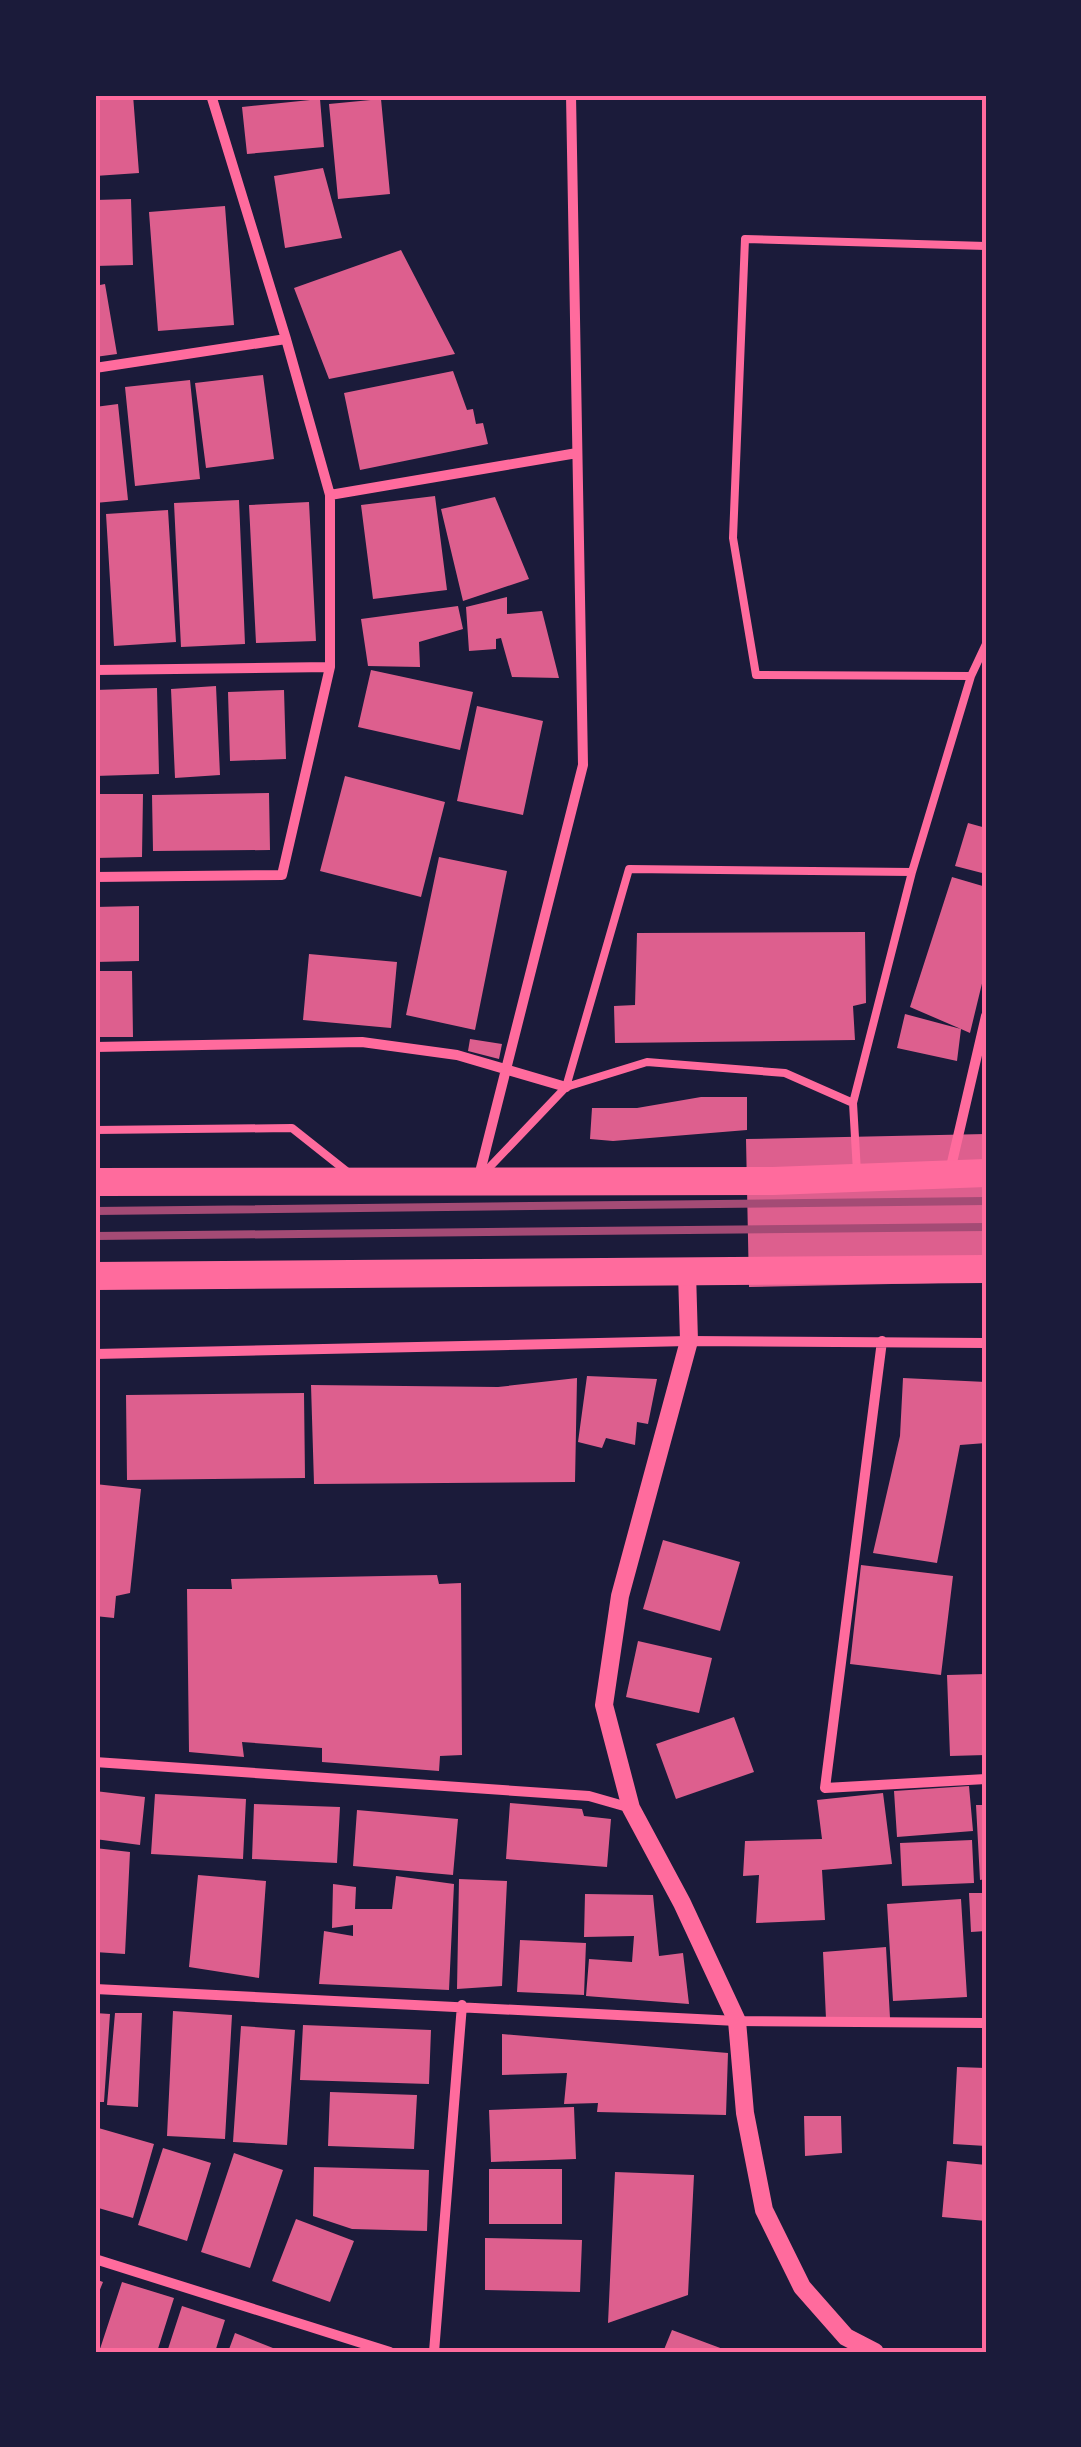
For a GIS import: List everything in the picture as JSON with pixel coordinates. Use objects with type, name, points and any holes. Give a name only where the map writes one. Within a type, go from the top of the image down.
[{"type":"highway","points":[[95,1182],[773,1181],[986,1173]]},
{"type":"highway","points":[[95,1276],[986,1269]]},
{"type":"street","points":[[95,877],[282,875],[330,668],[330,495],[211,95]]},
{"type":"street","points":[[478,1180],[583,765],[571,95]]},
{"type":"street","points":[[95,368],[286,338]]},
{"type":"street","points":[[330,495],[578,453]]},
{"type":"street","points":[[95,670],[330,668]]},
{"type":"street","points":[[949,1174],[986,1016]]},
{"type":"street","points":[[95,1048],[362,1042],[457,1055],[566,1087]]},
{"type":"street","points":[[686,1272],[689,1341],[620,1596],[604,1705],[631,1808],[682,1902],[737,2021],[745,2113],[764,2210],[802,2287],[846,2336],[875,2352]]},
{"type":"street","points":[[95,1354],[689,1341],[986,1343]]},
{"type":"street","points":[[882,1342],[825,1788],[986,1778]]},
{"type":"street","points":[[95,1762],[589,1796],[631,1808]]},
{"type":"street","points":[[95,1989],[462,2004],[737,2021],[986,2023]]},
{"type":"street","points":[[434,2352],[462,2004]]},
{"type":"street","points":[[95,2259],[390,2352]]},
{"type":"lane","points":[[970,676],[756,675],[733,538],[746,239],[986,246]]},
{"type":"lane","points":[[858,1176],[853,1102],[912,872],[970,676],[986,644]]},
{"type":"lane","points":[[478,1180],[566,1087],[629,869],[912,872]]},
{"type":"lane","points":[[566,1087],[647,1062],[784,1073],[853,1102]]},
{"type":"lane","points":[[95,1130],[292,1128],[359,1181]]},
{"type":"building","points":[[133,95],[139,173],[95,176],[95,98]]},
{"type":"building","points":[[320,99],[324,147],[247,154],[242,107]]},
{"type":"building","points":[[381,99],[390,194],[338,199],[329,104]]},
{"type":"building","points":[[323,168],[342,238],[285,248],[274,176]]},
{"type":"building","points":[[131,199],[133,265],[95,266],[95,200]]},
{"type":"building","points":[[225,206],[234,325],[158,331],[149,212]]},
{"type":"building","points":[[401,250],[455,354],[329,379],[294,288]]},
{"type":"building","points":[[105,284],[117,354],[95,357],[95,286]]},
{"type":"building","points":[[453,371],[467,410],[473,409],[476,424],[483,423],[488,444],[360,470],[344,393]]},
{"type":"building","points":[[263,375],[274,459],[206,468],[195,383]]},
{"type":"building","points":[[190,380],[200,479],[135,486],[125,387]]},
{"type":"building","points":[[118,404],[128,500],[95,503],[95,407]]},
{"type":"building","points":[[435,496],[447,590],[373,599],[361,505]]},
{"type":"building","points":[[495,497],[529,579],[463,601],[441,509]]},
{"type":"building","points":[[239,500],[245,644],[181,647],[174,503]]},
{"type":"building","points":[[309,502],[316,641],[256,643],[249,505]]},
{"type":"building","points":[[168,510],[176,642],[114,646],[106,514]]},
{"type":"building","points":[[507,597],[507,614],[542,611],[559,678],[512,677],[501,638],[496,639],[496,649],[469,651],[466,607]]},
{"type":"building","points":[[458,606],[463,629],[419,642],[420,667],[368,666],[361,619]]},
{"type":"building","points":[[371,670],[473,692],[460,750],[358,727]]},
{"type":"building","points":[[216,686],[220,775],[175,778],[171,689]]},
{"type":"building","points":[[157,688],[159,774],[95,776],[95,690]]},
{"type":"building","points":[[284,690],[286,759],[230,761],[228,692]]},
{"type":"building","points":[[477,706],[543,721],[523,815],[457,801]]},
{"type":"building","points":[[345,776],[445,802],[421,897],[320,871]]},
{"type":"building","points":[[269,793],[270,850],[153,851],[152,795]]},
{"type":"building","points":[[95,794],[143,794],[142,857],[95,858]]},
{"type":"building","points":[[968,823],[986,828],[986,874],[955,866]]},
{"type":"building","points":[[439,857],[507,871],[475,1030],[406,1015]]},
{"type":"building","points":[[952,877],[986,887],[986,967],[970,1033],[910,1007]]},
{"type":"building","points":[[139,906],[139,961],[95,962],[95,907]]},
{"type":"building","points":[[865,932],[866,1003],[853,1006],[855,1040],[615,1043],[614,1006],[635,1005],[637,933]]},
{"type":"building","points":[[309,954],[397,962],[391,1028],[303,1020]]},
{"type":"building","points":[[95,971],[132,971],[133,1037],[95,1037]]},
{"type":"building","points":[[905,1014],[961,1029],[957,1061],[897,1048]]},
{"type":"building","points":[[470,1039],[502,1044],[499,1059],[468,1051]]},
{"type":"building","points":[[701,1097],[747,1097],[747,1130],[613,1141],[590,1139],[592,1108],[637,1108]]},
{"type":"building","points":[[986,1134],[986,1282],[749,1287],[746,1139]]},
{"type":"building","points":[[587,1376],[657,1379],[648,1424],[637,1422],[635,1445],[606,1438],[602,1448],[578,1442]]},
{"type":"building","points":[[577,1378],[575,1482],[314,1484],[311,1385],[498,1387]]},
{"type":"building","points":[[903,1378],[986,1382],[986,1443],[960,1445],[937,1563],[873,1553],[900,1436]]},
{"type":"building","points":[[304,1393],[305,1478],[127,1480],[126,1395]]},
{"type":"building","points":[[95,1484],[141,1489],[130,1593],[116,1596],[114,1618],[95,1616]]},
{"type":"building","points":[[663,1540],[740,1562],[720,1631],[643,1609]]},
{"type":"building","points":[[861,1565],[953,1576],[941,1675],[850,1664]]},
{"type":"building","points":[[437,1575],[439,1584],[461,1583],[462,1755],[440,1756],[439,1771],[322,1762],[322,1748],[242,1742],[244,1757],[189,1752],[187,1589],[232,1589],[231,1579]]},
{"type":"building","points":[[638,1641],[712,1658],[699,1713],[626,1697]]},
{"type":"building","points":[[986,1674],[986,1755],[950,1756],[947,1675]]},
{"type":"building","points":[[734,1717],[754,1772],[676,1799],[656,1744]]},
{"type":"building","points":[[969,1786],[973,1831],[897,1837],[894,1791]]},
{"type":"building","points":[[95,1791],[145,1797],[140,1845],[95,1839]]},
{"type":"building","points":[[883,1793],[892,1864],[822,1870],[825,1920],[756,1923],[759,1875],[743,1876],[745,1841],[822,1839],[817,1800]]},
{"type":"building","points":[[155,1794],[246,1799],[243,1859],[151,1854]]},
{"type":"building","points":[[510,1803],[582,1809],[584,1816],[611,1819],[607,1867],[506,1859]]},
{"type":"building","points":[[254,1804],[340,1807],[337,1863],[252,1859]]},
{"type":"building","points":[[976,1805],[986,1805],[986,1879],[980,1880]]},
{"type":"building","points":[[357,1810],[458,1819],[453,1875],[353,1866]]},
{"type":"building","points":[[972,1840],[974,1883],[902,1886],[900,1843]]},
{"type":"building","points":[[95,1848],[130,1852],[125,1954],[95,1952]]},
{"type":"building","points":[[198,1875],[266,1881],[259,1978],[189,1967]]},
{"type":"building","points":[[396,1876],[454,1884],[449,1990],[319,1984],[324,1931],[353,1936],[353,1925],[332,1928],[333,1884],[356,1887],[355,1909],[392,1909]]},
{"type":"building","points":[[459,1879],[507,1881],[502,1986],[457,1989]]},
{"type":"building","points":[[969,1893],[986,1893],[986,1931],[971,1932]]},
{"type":"building","points":[[585,1894],[653,1895],[659,1956],[683,1953],[689,2004],[586,1996],[589,1959],[632,1962],[634,1936],[584,1937]]},
{"type":"building","points":[[961,1899],[967,1997],[893,2001],[887,1904]]},
{"type":"building","points":[[520,1940],[586,1943],[584,1995],[517,1992]]},
{"type":"building","points":[[886,1947],[890,2018],[826,2019],[823,1952]]},
{"type":"building","points":[[173,2011],[232,2015],[225,2139],[167,2136]]},
{"type":"building","points":[[95,2013],[110,2014],[104,2102],[95,2102]]},
{"type":"building","points":[[115,2013],[142,2013],[138,2107],[107,2105]]},
{"type":"building","points":[[303,2025],[431,2030],[429,2084],[300,2080]]},
{"type":"building","points":[[241,2026],[295,2030],[287,2145],[233,2142]]},
{"type":"building","points":[[502,2034],[728,2053],[726,2115],[597,2112],[598,2103],[564,2104],[567,2073],[502,2075]]},
{"type":"building","points":[[957,2067],[986,2068],[986,2146],[953,2144]]},
{"type":"building","points":[[330,2092],[417,2095],[414,2149],[328,2146]]},
{"type":"building","points":[[574,2107],[576,2159],[491,2162],[489,2110]]},
{"type":"building","points":[[804,2116],[841,2116],[842,2153],[805,2156]]},
{"type":"building","points":[[95,2127],[154,2144],[133,2218],[95,2207]]},
{"type":"building","points":[[163,2148],[211,2163],[187,2241],[138,2225]]},
{"type":"building","points":[[234,2153],[283,2170],[250,2268],[201,2252]]},
{"type":"building","points":[[947,2161],[986,2165],[986,2221],[942,2217]]},
{"type":"building","points":[[314,2167],[429,2170],[427,2231],[352,2229],[313,2216]]},
{"type":"building","points":[[489,2169],[562,2169],[562,2224],[489,2224]]},
{"type":"building","points":[[615,2172],[694,2175],[688,2295],[608,2323]]},
{"type":"building","points":[[296,2219],[354,2241],[330,2302],[272,2281]]},
{"type":"building","points":[[485,2238],[582,2240],[580,2292],[485,2290]]},
{"type":"building","points":[[95,2279],[103,2282],[95,2302]]},
{"type":"building","points":[[122,2282],[174,2298],[157,2352],[99,2352]]},
{"type":"building","points":[[182,2306],[225,2320],[215,2352],[167,2352]]},
{"type":"building","points":[[672,2330],[731,2352],[663,2352]]},
{"type":"building","points":[[235,2333],[283,2352],[228,2352]]},
{"type":"railway","points":[[95,1211],[986,1201]]},
{"type":"railway","points":[[95,1236],[986,1227]]}]
